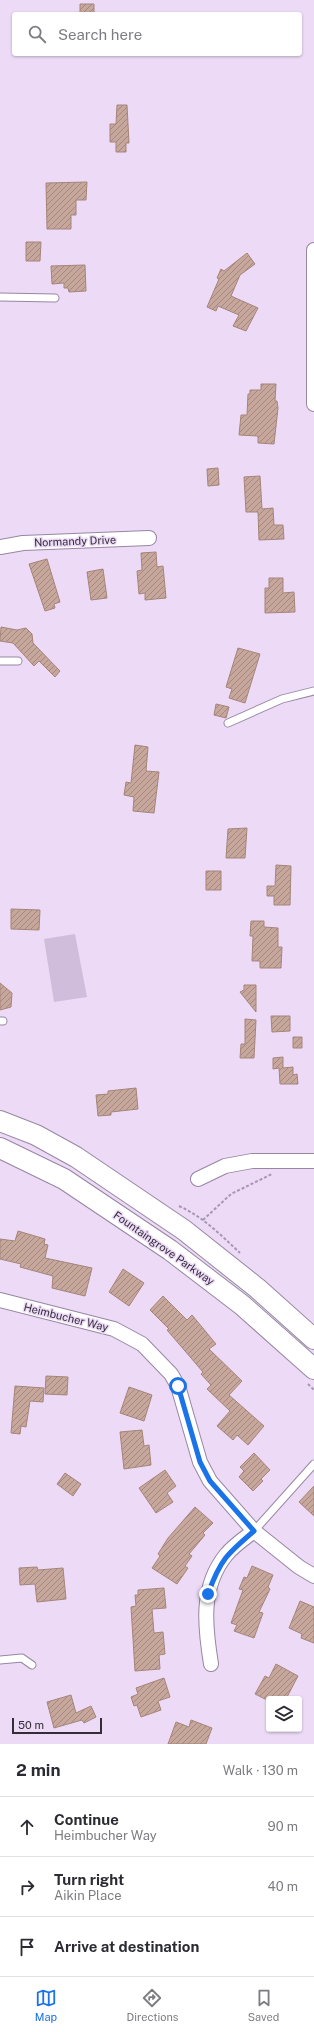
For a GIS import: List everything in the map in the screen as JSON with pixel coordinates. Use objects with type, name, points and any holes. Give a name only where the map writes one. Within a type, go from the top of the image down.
[{"type":"main road","name":"Fountaingrove Parkway","points":[[0,1121],[36,1135],[76,1157],[184,1230],[257,1288],[314,1339]]},
{"type":"main road","name":"Fountaingrove Parkway","points":[[0,1148],[64,1179],[170,1250],[242,1305],[309,1374]]},
{"type":"street","points":[[314,250],[314,404]]},
{"type":"street","name":"Normandy Drive","points":[[0,546],[23,543],[149,538]]},
{"type":"street","points":[[198,1179],[225,1166],[252,1161],[314,1162]]},
{"type":"street","name":"Heimbucher Way","points":[[0,1300],[114,1329],[142,1344],[171,1374],[178,1386],[200,1462],[210,1481],[254,1531],[289,1559],[314,1576]]},
{"type":"street","points":[[211,1664],[205,1614],[208,1594],[215,1574],[226,1555],[254,1531]]},
{"type":"lane","points":[[0,297],[55,298]]},
{"type":"lane","points":[[0,661],[18,661]]},
{"type":"lane","points":[[228,723],[282,699],[314,691]]},
{"type":"lane","points":[[254,1531],[314,1464]]},
{"type":"lane","points":[[0,1660],[22,1658],[32,1665]]},
{"type":"path","points":[[204,1220],[231,1194],[278,1171]]},
{"type":"path","points":[[309,1374],[314,1390]]},
{"type":"shaded area","points":[[75,934],[87,997],[54,1002],[44,939]]},
{"type":"building","points":[[80,4],[94,4],[94,12],[80,12]]},
{"type":"building","points":[[117,105],[127,105],[129,143],[126,143],[126,152],[116,152],[116,142],[110,142],[110,124],[116,124]]},
{"type":"building","points":[[87,182],[86,200],[76,200],[76,215],[71,215],[71,229],[47,229],[46,183]]},
{"type":"building","points":[[26,242],[41,242],[40,261],[26,261]]},
{"type":"building","points":[[247,253],[255,264],[240,275],[231,296],[258,308],[246,331],[233,326],[239,315],[218,306],[216,311],[207,307],[219,279],[217,278],[221,269],[224,271]]},
{"type":"building","points":[[85,265],[86,291],[69,292],[68,288],[64,288],[64,283],[52,284],[51,266]]},
{"type":"building","points":[[261,384],[276,384],[275,401],[277,401],[278,408],[274,444],[258,443],[258,436],[239,435],[241,415],[247,415],[248,394],[250,394],[250,390],[261,390]]},
{"type":"building","points":[[218,468],[219,485],[208,486],[207,469]]},
{"type":"building","points":[[260,476],[262,509],[273,508],[274,525],[283,525],[284,539],[259,540],[258,512],[246,512],[244,477]]},
{"type":"building","points":[[156,552],[157,567],[163,566],[166,598],[145,600],[145,593],[139,594],[137,571],[142,570],[141,553]]},
{"type":"building","points":[[47,559],[60,602],[54,604],[55,608],[45,611],[29,564]]},
{"type":"building","points":[[103,569],[107,598],[91,600],[87,572]]},
{"type":"building","points":[[269,578],[283,578],[283,593],[294,592],[295,612],[265,613],[265,588],[269,588]]},
{"type":"building","points":[[1,627],[17,630],[26,628],[32,634],[33,643],[60,671],[55,677],[39,661],[34,666],[13,643],[0,641]]},
{"type":"building","points":[[238,648],[260,654],[245,703],[229,698],[232,689],[226,687]]},
{"type":"building","points":[[216,704],[229,707],[226,718],[214,715]]},
{"type":"building","points":[[135,745],[148,747],[146,771],[159,772],[154,813],[133,811],[134,797],[124,795],[126,782],[131,783]]},
{"type":"building","points":[[247,828],[245,858],[226,858],[228,829]]},
{"type":"building","points":[[276,865],[291,866],[290,905],[274,905],[274,896],[267,896],[267,886],[275,886]]},
{"type":"building","points":[[206,871],[221,871],[221,890],[206,890]]},
{"type":"building","points":[[11,909],[40,910],[39,930],[11,929]]},
{"type":"building","points":[[251,921],[264,921],[264,927],[278,928],[278,947],[282,947],[281,968],[260,968],[260,961],[252,961],[253,936],[250,936]]},
{"type":"building","points":[[0,983],[12,993],[11,1007],[0,1010]]},
{"type":"building","points":[[244,985],[256,985],[256,1012],[240,992],[244,990]]},
{"type":"building","points":[[271,1016],[290,1016],[290,1031],[272,1032]]},
{"type":"building","points":[[245,1019],[256,1020],[254,1058],[240,1058],[241,1044],[245,1044]]},
{"type":"building","points":[[293,1037],[302,1037],[302,1048],[293,1048]]},
{"type":"building","points":[[283,1057],[283,1068],[293,1067],[293,1075],[297,1074],[298,1084],[280,1084],[279,1068],[273,1069],[273,1058]]},
{"type":"building","points":[[136,1088],[138,1109],[111,1112],[111,1115],[98,1116],[96,1095],[108,1094],[108,1091]]},
{"type":"building","points":[[18,1231],[45,1239],[44,1244],[48,1245],[45,1258],[92,1268],[85,1296],[52,1288],[53,1276],[20,1267],[21,1264],[0,1259],[0,1239],[15,1241]]},
{"type":"building","points":[[123,1269],[144,1283],[129,1306],[109,1292]]},
{"type":"building","points":[[163,1296],[187,1320],[192,1315],[216,1344],[209,1349],[242,1381],[229,1395],[264,1426],[248,1445],[237,1435],[233,1440],[217,1426],[230,1411],[207,1389],[211,1385],[201,1374],[203,1372],[167,1330],[169,1329],[150,1310]]},
{"type":"building","points":[[46,1376],[68,1377],[67,1395],[45,1394]]},
{"type":"building","points":[[15,1386],[44,1388],[43,1402],[30,1401],[26,1427],[21,1426],[20,1434],[11,1433]]},
{"type":"building","points":[[129,1387],[152,1395],[144,1421],[120,1413]]},
{"type":"building","points":[[142,1430],[144,1446],[149,1445],[151,1465],[124,1469],[120,1432]]},
{"type":"building","points":[[254,1453],[270,1470],[261,1479],[263,1481],[253,1491],[239,1477],[244,1471],[240,1467]]},
{"type":"building","points":[[165,1470],[176,1486],[167,1493],[173,1502],[156,1513],[139,1488]]},
{"type":"building","points":[[65,1473],[81,1484],[73,1496],[57,1484]]},
{"type":"building","points":[[314,1486],[314,1516],[299,1502]]},
{"type":"building","points":[[195,1507],[213,1523],[203,1533],[205,1535],[189,1554],[192,1556],[185,1566],[188,1568],[177,1584],[152,1568],[160,1556],[158,1554],[168,1538]]},
{"type":"building","points":[[252,1566],[273,1575],[268,1587],[270,1589],[259,1612],[263,1613],[254,1638],[234,1631],[237,1625],[231,1623],[243,1590],[239,1589],[244,1577],[247,1578]]},
{"type":"building","points":[[37,1567],[38,1570],[63,1568],[66,1599],[37,1602],[35,1584],[20,1585],[19,1568]]},
{"type":"building","points":[[164,1588],[166,1608],[152,1609],[154,1633],[163,1632],[165,1654],[159,1655],[160,1669],[135,1671],[131,1607],[136,1606],[135,1595],[138,1595],[138,1590]]},
{"type":"building","points":[[300,1601],[314,1607],[314,1643],[301,1638],[302,1634],[289,1628]]},
{"type":"building","points":[[276,1664],[298,1676],[288,1696],[266,1696],[265,1699],[255,1694],[265,1676],[269,1678]]},
{"type":"building","points":[[164,1678],[170,1697],[158,1701],[161,1710],[141,1717],[137,1705],[134,1706],[131,1697],[138,1694],[136,1688]]},
{"type":"building","points":[[71,1695],[76,1713],[91,1706],[96,1717],[84,1723],[82,1720],[54,1728],[47,1702]]},
{"type":"building","points":[[191,1720],[212,1728],[206,1744],[168,1744],[176,1722],[189,1727]]},
{"type":"route","points":[[178,1386],[200,1462],[210,1481],[224,1499],[254,1531],[226,1555],[215,1574],[208,1594]]}]
